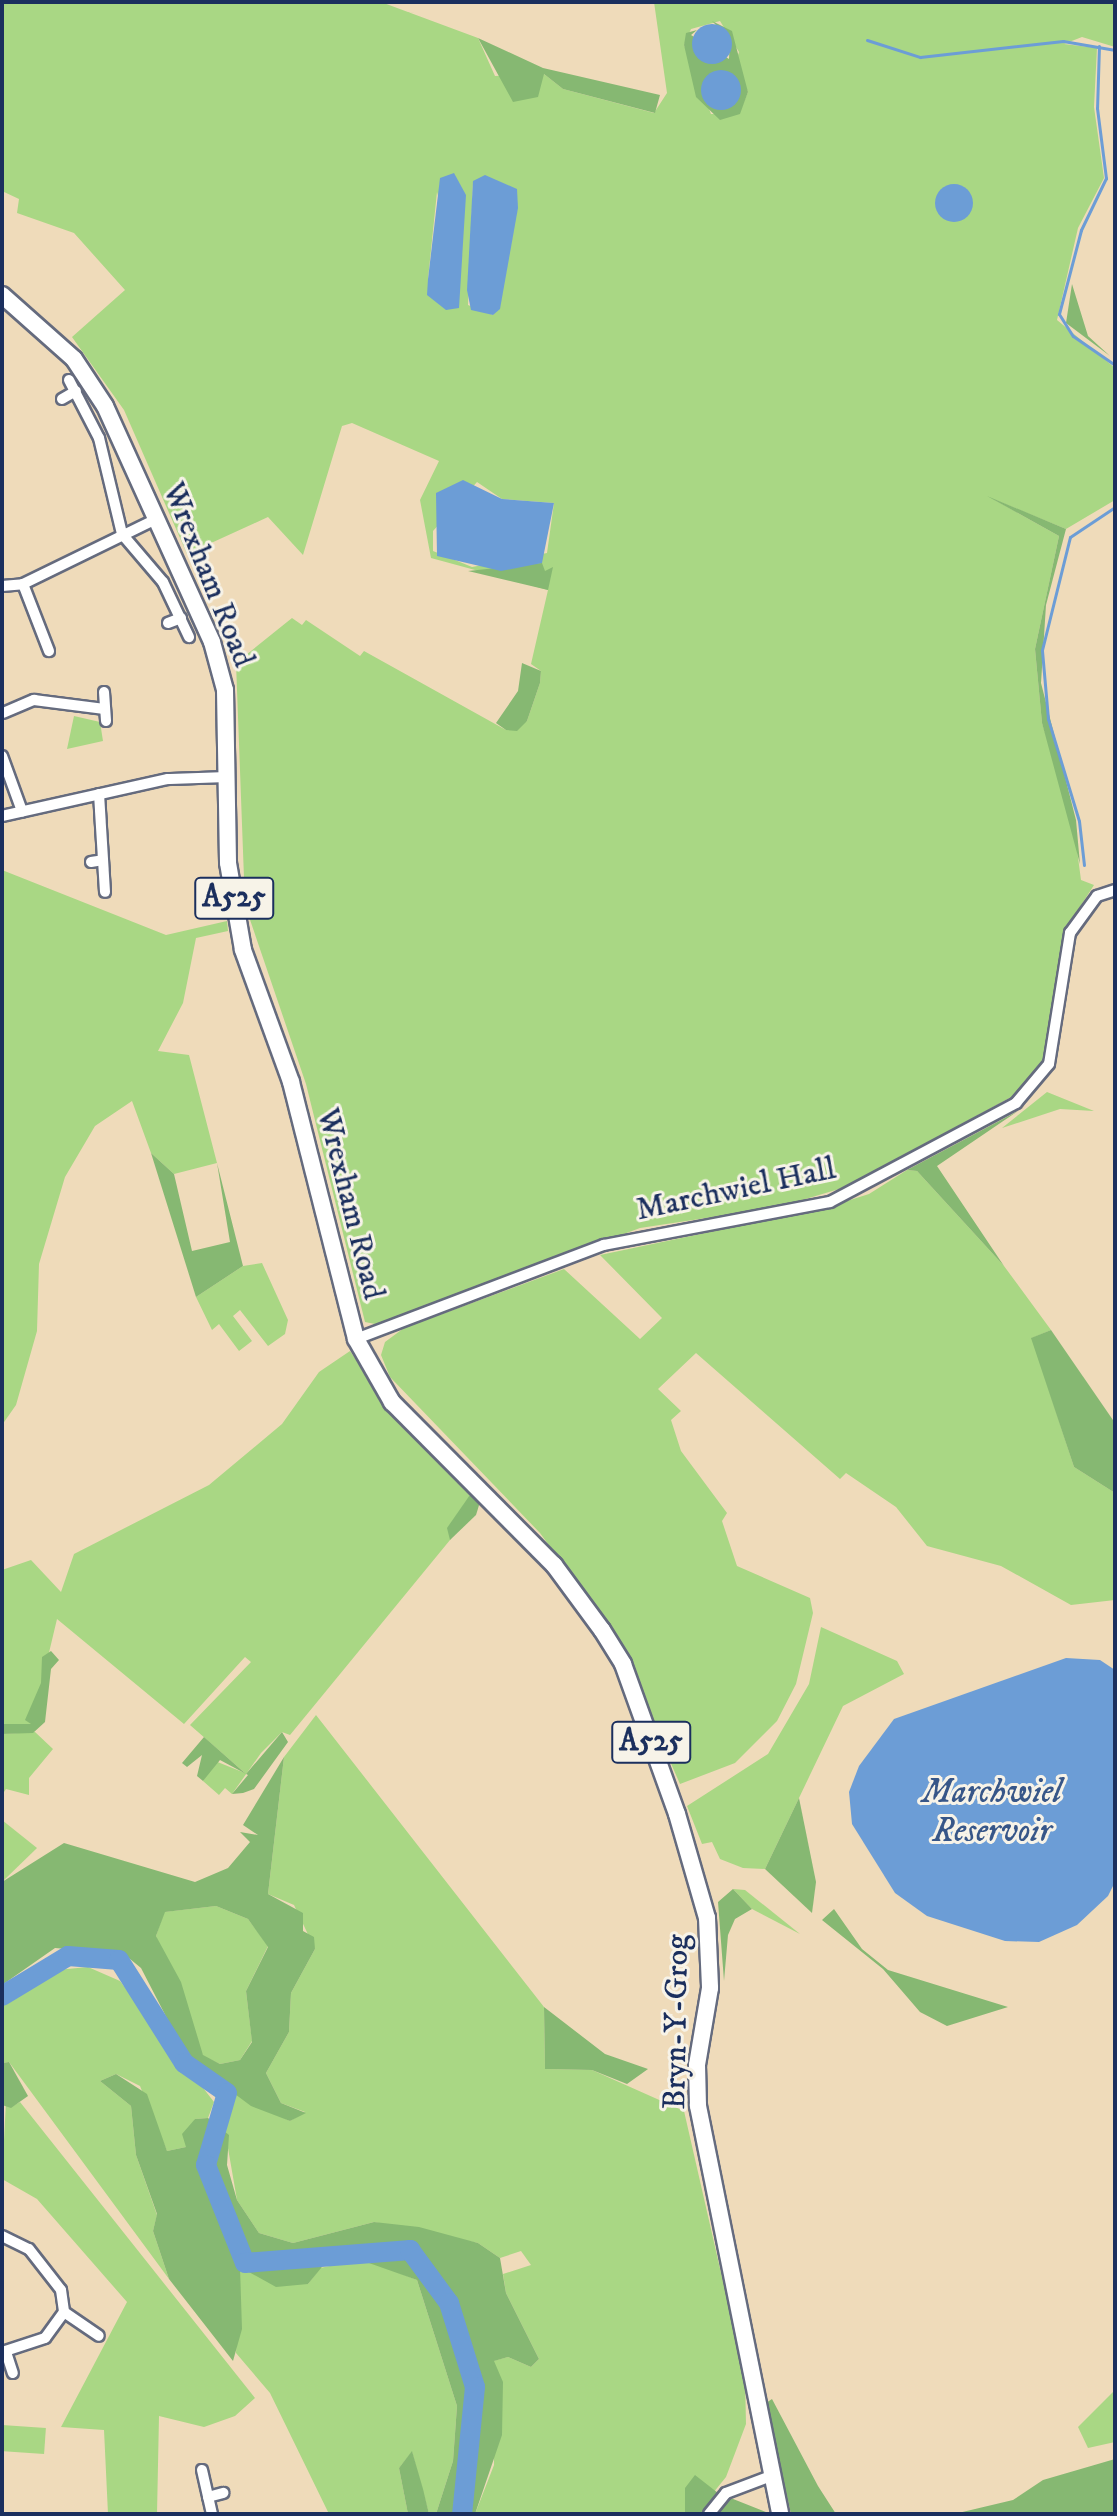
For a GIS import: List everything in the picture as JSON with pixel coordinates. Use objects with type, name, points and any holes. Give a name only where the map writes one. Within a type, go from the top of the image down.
[{"type":"main road","name":"Wrexham Road","points":[[2,295],[74,359],[105,406],[212,642],[225,690],[229,777],[228,863],[243,950],[291,1082],[356,1339]]},
{"type":"main road","name":"Bryn-Y-Grog","points":[[356,1339],[392,1402],[554,1565],[623,1664],[674,1805],[707,1918],[710,1988],[697,2065],[698,2106],[771,2476]]},
{"type":"main road","name":"A525","points":[[771,2476],[780,2514]]},
{"type":"street","points":[[69,380],[99,438],[122,534],[181,618],[189,637]]},
{"type":"street","points":[[62,399],[76,391]]},
{"type":"street","points":[[2,586],[23,584],[156,519]]},
{"type":"street","points":[[23,584],[37,641],[49,651]]},
{"type":"street","points":[[168,623],[181,618]]},
{"type":"street","points":[[2,713],[34,700],[105,715],[104,692]]},
{"type":"street","points":[[2,756],[22,811]]},
{"type":"street","points":[[2,816],[168,779],[229,777]]},
{"type":"street","points":[[99,794],[105,892]]},
{"type":"street","points":[[91,862],[103,860]]},
{"type":"street","name":"Marchwiel Hall","points":[[356,1339],[604,1245],[830,1202],[1016,1103],[1049,1064],[1070,933],[1097,896],[1115,890]]},
{"type":"street","points":[[2,2236],[29,2249],[61,2290],[64,2312],[45,2338],[4,2352],[13,2373]]},
{"type":"street","points":[[64,2312],[99,2336]]},
{"type":"street","points":[[202,2470],[212,2514]]},
{"type":"street","points":[[709,2514],[726,2493],[771,2476]]},
{"type":"street","points":[[208,2497],[223,2493]]},
{"type":"green space","points":[[2,2],[381,2],[478,38],[495,76],[544,74],[563,89],[654,113],[667,93],[654,2],[1115,2],[1115,47],[1082,37],[1064,44],[1097,48],[1094,107],[1104,178],[1078,228],[1057,320],[1115,368],[1115,500],[1066,529],[993,499],[1059,536],[1035,649],[1042,723],[1073,820],[1081,880],[1094,885],[1067,927],[1043,1063],[1024,1090],[849,1186],[779,1207],[640,1228],[380,1325],[365,1322],[306,1084],[245,905],[236,663],[292,618],[302,625],[306,620],[360,656],[364,651],[506,730],[527,721],[540,683],[541,671],[531,664],[548,590],[431,558],[420,500],[439,461],[352,423],[342,426],[303,555],[268,517],[187,554],[124,410],[72,337],[125,290],[74,233],[17,213],[19,199],[2,191]],"holes":[[[720,21],[739,52],[735,64],[748,92],[739,114],[711,114],[684,45],[691,29]],[[473,182],[504,281],[493,315],[468,305]],[[437,192],[458,279],[459,308],[428,279]],[[477,482],[502,499],[554,503],[547,553],[472,567],[433,551],[433,531]]]},
{"type":"green space","points":[[712,21],[732,31],[748,92],[740,114],[720,120],[696,97],[684,45],[686,33],[697,30],[691,35],[729,59],[730,39]]},
{"type":"green space","points":[[478,38],[543,68],[660,95],[655,113],[563,89],[544,74],[538,97],[513,102]]},
{"type":"green space","points":[[1072,284],[1088,336],[1110,356],[1066,323]]},
{"type":"green space","points":[[987,496],[1066,529],[1046,605],[1041,683],[1076,820],[1080,864],[1042,723],[1035,649],[1059,536]]},
{"type":"green space","points":[[542,563],[545,571],[553,567],[548,590],[468,571]]},
{"type":"green space","points":[[522,663],[541,671],[540,683],[527,721],[517,731],[506,730],[496,723],[518,691]]},
{"type":"green space","points":[[74,716],[100,722],[103,741],[67,749]]},
{"type":"green space","points":[[2,870],[166,935],[227,921],[228,931],[196,938],[183,1003],[158,1051],[189,1055],[217,1163],[174,1174],[151,1153],[132,1101],[95,1126],[65,1177],[39,1264],[37,1331],[16,1405],[2,1425]]},
{"type":"green space","points":[[1047,1092],[1094,1111],[1060,1109],[1002,1128]]},
{"type":"green space","points":[[1018,1111],[937,1166],[1004,1266],[917,1171],[907,1170]]},
{"type":"green space","points":[[151,1153],[174,1174],[192,1251],[230,1242],[217,1163],[243,1266],[196,1297]]},
{"type":"green space","points":[[907,1170],[917,1171],[1004,1266],[1051,1330],[1032,1338],[1074,1467],[1115,1493],[1115,1600],[1071,1605],[1001,1566],[927,1546],[896,1507],[846,1473],[840,1479],[696,1353],[658,1389],[681,1411],[671,1420],[681,1451],[727,1513],[722,1521],[737,1566],[810,1598],[813,1613],[796,1684],[777,1721],[735,1763],[680,1784],[615,1636],[540,1533],[390,1377],[381,1355],[385,1342],[404,1328],[564,1269],[640,1339],[662,1318],[600,1255],[825,1208],[869,1194]]},
{"type":"green space","points":[[262,1263],[288,1320],[285,1334],[268,1346],[240,1310],[233,1316],[252,1341],[239,1351],[219,1324],[212,1330],[196,1297],[243,1266]]},
{"type":"green space","points":[[1051,1330],[1115,1423],[1115,1493],[1074,1467],[1031,1338]]},
{"type":"green space","points":[[350,1351],[400,1425],[470,1493],[468,1505],[450,1540],[290,1735],[282,1732],[261,1753],[232,1794],[225,1788],[219,1795],[203,1781],[215,1761],[245,1773],[190,1725],[251,1662],[245,1657],[184,1724],[57,1619],[32,1724],[2,1724],[2,1570],[31,1560],[61,1592],[74,1554],[209,1485],[282,1424],[319,1372]]},
{"type":"green space","points":[[472,1492],[480,1502],[476,1515],[450,1540],[447,1528]]},
{"type":"green space","points":[[821,1627],[897,1661],[904,1674],[843,1706],[765,1869],[743,1868],[720,1859],[712,1842],[702,1844],[687,1806],[768,1754],[809,1684]]},
{"type":"green space","points":[[51,1651],[59,1660],[51,1669],[45,1722],[33,1733],[2,1734],[2,1724],[31,1724],[25,1720],[41,1683],[42,1657]]},
{"type":"green space","points":[[316,1715],[544,2007],[545,2069],[592,2070],[684,2111],[745,2378],[746,2424],[726,2477],[696,2514],[475,2514],[494,2465],[493,2361],[508,2357],[531,2367],[539,2359],[506,2293],[503,2274],[531,2265],[521,2251],[500,2258],[478,2243],[374,2222],[293,2243],[259,2233],[237,2200],[225,2131],[236,2094],[290,2121],[305,2112],[281,2103],[266,2073],[289,2032],[291,1993],[315,1949],[294,1905],[268,1894],[284,1757]]},
{"type":"green space","points":[[35,1732],[53,1749],[29,1778],[29,1795],[6,1789],[2,1795],[2,1734]]},
{"type":"green space","points":[[282,1732],[288,1742],[254,1789],[232,1794]]},
{"type":"green space","points":[[204,1737],[246,1774],[220,1760],[203,1781],[197,1776],[202,1755],[187,1767],[182,1763]]},
{"type":"green space","points":[[284,1757],[268,1894],[303,1913],[303,1931],[314,1937],[315,1949],[291,1993],[289,2032],[266,2073],[281,2103],[306,2113],[290,2121],[251,2106],[188,2059],[141,1968],[124,1954],[55,1948],[2,1985],[2,1882],[64,1843],[195,1882],[228,1868],[250,1842],[240,1832],[258,1835],[243,1825]],"holes":[[[216,1906],[248,1919],[268,1947],[246,1991],[252,2042],[240,2060],[220,2064],[203,2055],[181,1982],[156,1936],[165,1912]]]},
{"type":"green space","points":[[799,1798],[816,1882],[812,1913],[765,1869]]},
{"type":"green space","points":[[2,1820],[37,1848],[2,1882]]},
{"type":"green space","points":[[733,1889],[745,1890],[800,1934],[752,1909]]},
{"type":"green space","points":[[733,1889],[752,1909],[735,1919],[728,1935],[724,1981],[718,1902]]},
{"type":"green space","points":[[216,1906],[248,1919],[268,1946],[246,1991],[252,2041],[240,2060],[220,2064],[203,2056],[156,1936],[164,1912]]},
{"type":"green space","points":[[834,1909],[862,1949],[888,1970],[1008,2007],[947,2026],[920,2012],[883,1969],[822,1920]]},
{"type":"green space","points":[[88,1967],[120,1981],[214,2102],[208,2118],[195,2119],[186,2147],[167,2151],[140,2086],[116,2074],[100,2081],[131,2106],[136,2155],[157,2215],[153,2231],[169,2279],[9,2062],[2,2063],[2,2003],[57,1970]]},
{"type":"green space","points":[[544,2007],[605,2054],[648,2069],[627,2084],[592,2070],[545,2069]]},
{"type":"green space","points":[[9,2062],[28,2096],[11,2108],[2,2105],[2,2063]]},
{"type":"green space","points":[[116,2074],[147,2094],[167,2151],[186,2147],[182,2134],[195,2119],[208,2118],[229,2135],[227,2165],[237,2200],[259,2233],[293,2243],[374,2222],[419,2227],[478,2243],[500,2258],[506,2293],[539,2359],[531,2367],[508,2357],[494,2361],[503,2382],[502,2435],[475,2514],[436,2514],[453,2461],[457,2406],[417,2280],[335,2251],[308,2284],[276,2287],[240,2267],[242,2329],[233,2361],[169,2279],[153,2231],[157,2214],[136,2155],[131,2106],[100,2081]]},
{"type":"green space","points":[[6,2101],[11,2107],[20,2102],[255,2398],[235,2416],[204,2427],[159,2416],[157,2514],[108,2514],[104,2430],[61,2427],[127,2302],[37,2199],[2,2179]]},
{"type":"green space","points":[[364,2259],[417,2280],[457,2406],[453,2461],[436,2514],[429,2514],[412,2452],[399,2468],[408,2514],[329,2514],[270,2393],[236,2353],[240,2267],[308,2284],[320,2268]]},
{"type":"green space","points":[[1115,2390],[1115,2442],[1088,2448],[1078,2427]]},
{"type":"green space","points":[[772,2399],[836,2514],[791,2514],[766,2403]]},
{"type":"green space","points":[[2,2425],[46,2428],[44,2454],[2,2451]]},
{"type":"green space","points":[[412,2451],[429,2514],[408,2514],[399,2468]]},
{"type":"green space","points":[[1115,2459],[1115,2514],[954,2514],[1013,2500],[1043,2480]]},
{"type":"green space","points":[[695,2475],[718,2493],[771,2514],[685,2514],[685,2488]]},
{"type":"water","points":[[712,24],[726,30],[732,44],[726,58],[712,64],[698,58],[692,44],[698,30]]},
{"type":"water","points":[[721,70],[735,76],[741,90],[735,104],[721,110],[707,104],[701,90],[707,76]]},
{"type":"water","points":[[454,173],[466,195],[459,308],[446,310],[427,295],[440,178]]},
{"type":"water","points":[[485,175],[517,189],[518,208],[500,309],[493,315],[471,310],[467,290],[473,181]]},
{"type":"water","points":[[954,184],[968,189],[973,203],[968,217],[954,222],[940,217],[935,203],[940,189]]},
{"type":"water","points":[[463,480],[502,499],[554,503],[542,563],[501,571],[437,556],[436,493]]},
{"type":"water","name":"Marchwiel Reservoir","points":[[1066,1658],[1100,1660],[1115,1670],[1115,1882],[1108,1896],[1077,1925],[1039,1942],[1005,1941],[927,1916],[895,1893],[852,1824],[849,1792],[859,1766],[894,1719]]},
{"type":"waterway","points":[[867,40],[920,57],[1063,41],[1115,50]]},
{"type":"waterway","points":[[1099,46],[1097,108],[1106,178],[1081,230],[1059,314],[1073,336],[1115,365]]},
{"type":"waterway","points":[[1084,865],[1079,821],[1048,719],[1042,650],[1070,537],[1115,507]]},
{"type":"waterway","points":[[2,1996],[68,1956],[119,1960],[184,2063],[227,2093],[206,2165],[245,2263],[410,2250],[449,2303],[475,2387],[462,2514]]}]
